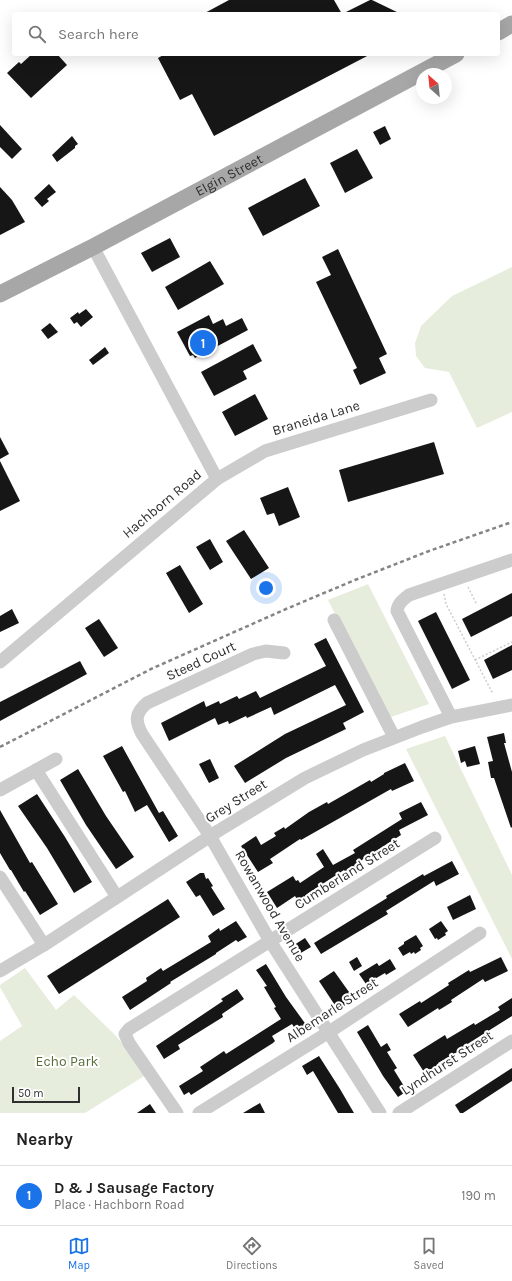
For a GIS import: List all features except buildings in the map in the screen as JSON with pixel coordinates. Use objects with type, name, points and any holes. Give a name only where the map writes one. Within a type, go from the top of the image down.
[{"type":"main road","points":[[500,31],[512,24]]},
{"type":"main road","name":"Elgin Street","points":[[0,294],[93,247],[452,56]]},
{"type":"street","name":"Hachborn Road","points":[[0,662],[216,479],[93,247]]},
{"type":"street","name":"Braneida Lane","points":[[216,479],[265,451],[431,400]]},
{"type":"street","points":[[451,718],[397,611],[398,606],[402,600],[409,595],[512,560]]},
{"type":"street","points":[[334,620],[394,737]]},
{"type":"street","name":"Steed Court","points":[[138,714],[142,707],[147,703],[253,654],[266,651],[284,653]]},
{"type":"street","name":"Grey Street","points":[[0,971],[44,945],[210,836],[305,778],[334,763],[394,737],[451,718],[512,705]]},
{"type":"street","name":"Rowanwood Avenue","points":[[138,714],[136,720],[142,734],[210,836],[270,941],[380,1113]]},
{"type":"street","points":[[0,790],[56,758]]},
{"type":"street","points":[[36,770],[117,897]]},
{"type":"street","name":"Cumberland Street","points":[[177,1113],[127,1038],[126,1034],[133,1026],[435,838]]},
{"type":"street","points":[[0,877],[44,945]]},
{"type":"street","name":"Albemarle Street","points":[[199,1113],[329,1032],[480,933]]},
{"type":"street","name":"Lyndhurst Street","points":[[399,1113],[512,1041]]},
{"type":"path","points":[[462,577],[477,605]]},
{"type":"path","points":[[441,584],[446,604],[493,694]]},
{"type":"path","points":[[475,660],[512,642]]},
{"type":"green space","points":[[512,267],[512,412],[477,428],[449,372],[425,368],[416,356],[415,343],[421,326],[452,296]]},
{"type":"green space","points":[[368,584],[429,704],[388,718],[328,600]]},
{"type":"green space","points":[[445,736],[512,875],[512,959],[406,749]]},
{"type":"green space","name":"Echo Park","points":[[25,968],[56,1010],[74,995],[113,1033],[149,1073],[85,1113],[0,1113],[0,1041],[22,1026],[0,985]]},
{"type":"railway","points":[[0,747],[151,669],[286,609],[429,551],[512,522]]},
{"type":"place","name":"D & J Sausage Factory","points":[[203,343]]}]
